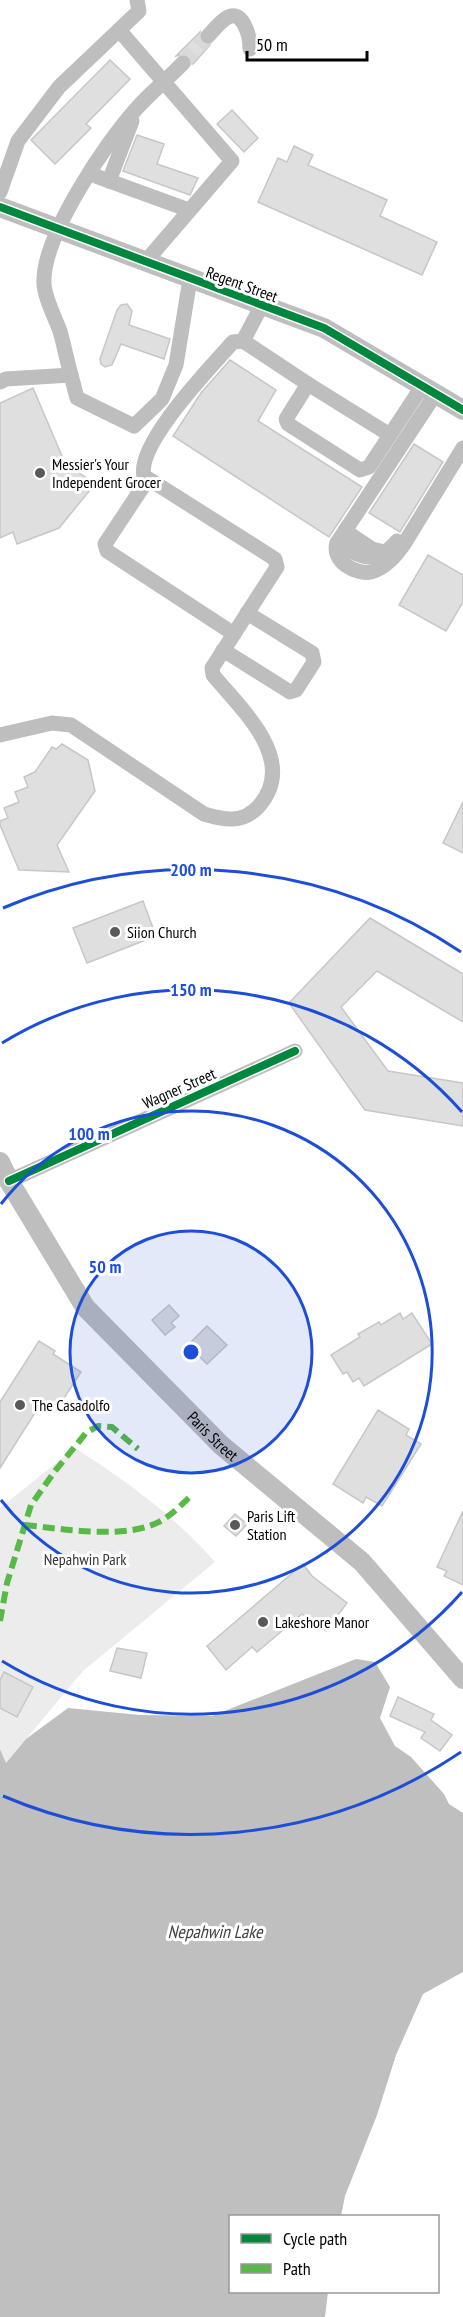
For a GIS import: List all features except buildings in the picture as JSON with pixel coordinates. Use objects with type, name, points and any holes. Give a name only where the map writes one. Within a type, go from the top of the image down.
[{"type":"main road","name":"Regent Street","points":[[0,207],[324,328],[462,407]]},
{"type":"main road","name":"Paris Street","points":[[0,1161],[9,1181],[85,1307],[221,1445],[362,1562],[463,1679]]},
{"type":"street","points":[[0,192],[18,141],[59,87],[139,10],[137,0]]},
{"type":"street","points":[[208,36],[225,18],[237,16],[248,30],[250,49]]},
{"type":"street","points":[[119,30],[232,161],[147,260]]},
{"type":"street","points":[[183,63],[138,107],[109,142],[58,228],[50,248],[44,284],[77,398],[134,426],[162,399],[176,365],[190,279]]},
{"type":"street","points":[[109,181],[138,107]]},
{"type":"street","points":[[90,174],[189,210]]},
{"type":"street","points":[[243,341],[262,305]]},
{"type":"street","points":[[0,735],[52,723],[71,725],[204,814],[228,821],[254,811],[271,785],[273,772],[271,754],[264,738],[213,675],[212,668],[277,567],[275,559],[148,478],[143,472],[145,455],[177,406],[233,342],[243,341],[390,435]]},
{"type":"street","points":[[0,382],[71,375]]},
{"type":"street","points":[[308,384],[286,419],[288,424],[360,470],[369,467],[390,435],[430,389]]},
{"type":"street","points":[[430,389],[341,537],[335,549],[339,560],[352,569],[369,572],[382,567],[394,557],[463,448]]},
{"type":"street","points":[[148,478],[105,544],[107,551],[234,634]]},
{"type":"street","points":[[341,537],[384,552],[400,538],[426,496],[441,483]]},
{"type":"street","points":[[224,650],[290,692],[296,690],[314,662],[312,653],[247,613]]},
{"type":"street","name":"Wagner Street","points":[[9,1181],[295,1051]]},
{"type":"green space","name":"Nepahwin Park","points":[[75,1448],[149,1500],[184,1530],[215,1562],[83,1671],[6,1763],[0,1749],[0,1508]]},
{"type":"water","name":"Nepahwin Lake","points":[[356,1659],[375,1662],[390,1687],[380,1718],[395,1746],[411,1757],[444,1794],[449,1804],[463,1813],[463,1972],[423,1994],[396,2055],[377,2115],[345,2196],[341,2215],[229,2215],[229,2293],[328,2293],[325,2317],[0,2317],[0,1749],[6,1763],[26,1739],[68,1708],[140,1715],[212,1716]]},
{"type":"tunnel","points":[[183,63],[208,36]]},
{"type":"marked path","points":[[0,1621],[7,1583],[31,1505],[55,1471],[86,1433],[98,1426],[112,1427],[138,1449]]},
{"type":"marked path","points":[[25,1525],[96,1532],[133,1530],[150,1526],[164,1519],[193,1494]]},
{"type":"cycle path","points":[[0,207],[324,328],[463,410]]},
{"type":"cycle path","points":[[9,1181],[295,1051]]},
{"type":"place","name":"Messier's Your Independent Grocer","points":[[40,473]]},
{"type":"place","name":"Siion Church","points":[[115,932]]},
{"type":"place","name":"The Casadolfo","points":[[20,1405]]},
{"type":"place","name":"Paris Lift Station","points":[[235,1525]]},
{"type":"place","name":"Lakeshore Manor","points":[[263,1622]]}]
